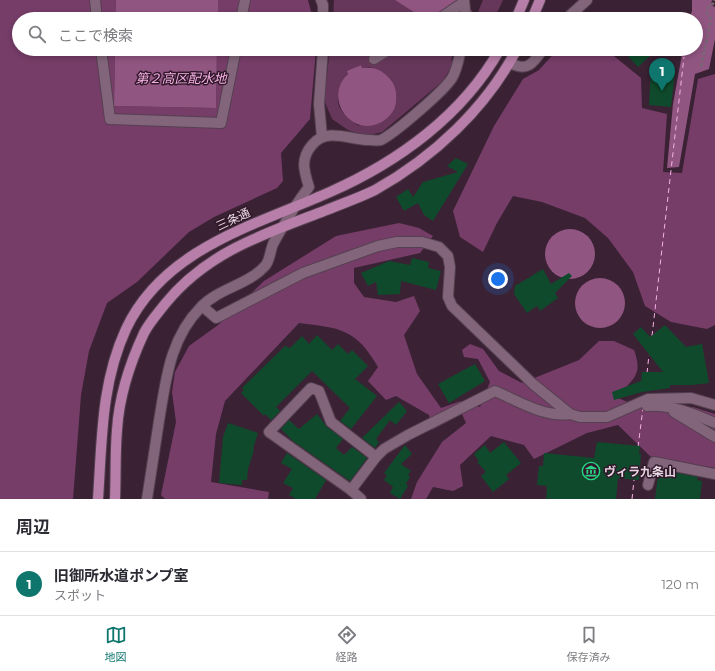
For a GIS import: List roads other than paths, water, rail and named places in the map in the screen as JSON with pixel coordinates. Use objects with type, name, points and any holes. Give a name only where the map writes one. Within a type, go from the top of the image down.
[{"type":"main road","points":[[519,12],[524,0]]},
{"type":"main road","points":[[535,12],[540,0]]},
{"type":"main road","name":"三条通","points":[[98,499],[102,419],[115,359],[126,329],[137,310],[155,288],[179,264],[197,252],[236,231],[330,192],[384,165],[416,142],[464,100],[486,73],[496,56]]},
{"type":"main road","points":[[115,499],[116,430],[122,394],[145,332],[176,291],[204,266],[233,247],[374,190],[411,167],[461,126],[492,90],[514,56]]},
{"type":"street","points":[[94,0],[96,12]]},
{"type":"street","points":[[242,12],[245,0]]},
{"type":"street","points":[[321,0],[323,12]]},
{"type":"street","points":[[574,12],[587,0]]},
{"type":"street","points":[[449,12],[464,1],[465,12]]},
{"type":"street","points":[[102,56],[110,119],[221,123],[235,56]]},
{"type":"street","points":[[322,56],[319,104],[322,137]]},
{"type":"street","points":[[374,59],[379,56]]},
{"type":"street","points":[[147,499],[165,381],[174,348],[187,323],[202,306],[216,294],[256,274],[266,265],[272,246],[295,206],[308,187],[303,168],[305,154],[313,143],[322,137],[335,134],[358,140],[380,140],[443,90],[453,77],[460,56]]},
{"type":"street","points":[[510,63],[520,68],[527,67],[538,56]]},
{"type":"street","points":[[202,306],[216,318],[303,273],[378,246],[403,242],[422,242],[439,247],[448,256],[450,267],[448,297],[452,306],[533,384],[570,414],[580,417],[607,417],[648,399],[691,398],[715,405]]},
{"type":"street","points":[[361,499],[351,490],[269,432],[311,388],[319,391],[331,422],[376,457]]},
{"type":"street","points":[[351,490],[376,457],[384,450],[408,435],[495,391],[541,411],[560,416],[570,414]]},
{"type":"street","points":[[633,406],[659,405],[693,414],[715,423]]},
{"type":"street","points":[[666,407],[715,437]]},
{"type":"street","points":[[648,485],[654,462],[715,474]]},
{"type":"water","points":[[116,0],[218,0],[218,12],[115,12]]},
{"type":"water","points":[[395,0],[457,0],[470,8],[472,12],[414,12]]},
{"type":"water","points":[[692,0],[712,0],[711,5],[715,7],[715,39],[709,69],[695,74],[679,167],[667,168],[673,104],[682,56],[703,56],[703,12],[692,11]]},
{"type":"water","name":"第２高区配水地","points":[[115,56],[217,56],[216,108],[114,106]]},
{"type":"water","points":[[361,65],[362,68],[379,70],[392,81],[396,91],[396,104],[393,111],[386,119],[374,125],[363,126],[353,122],[345,115],[340,106],[338,95],[341,84],[348,74],[347,71]]},
{"type":"water","points":[[565,229],[575,229],[588,236],[595,249],[595,259],[588,272],[575,279],[565,279],[556,275],[549,268],[545,259],[545,249],[549,240],[556,233]]},
{"type":"water","points":[[595,278],[605,278],[618,285],[625,298],[625,308],[618,321],[605,328],[595,328],[586,324],[579,317],[575,308],[575,298],[579,289],[586,282]]},
{"type":"place","name":"旧御所水道ポンプ室","points":[[662,91]]},
{"type":"place","name":"ヴィラ九条山","points":[[591,471]]}]
